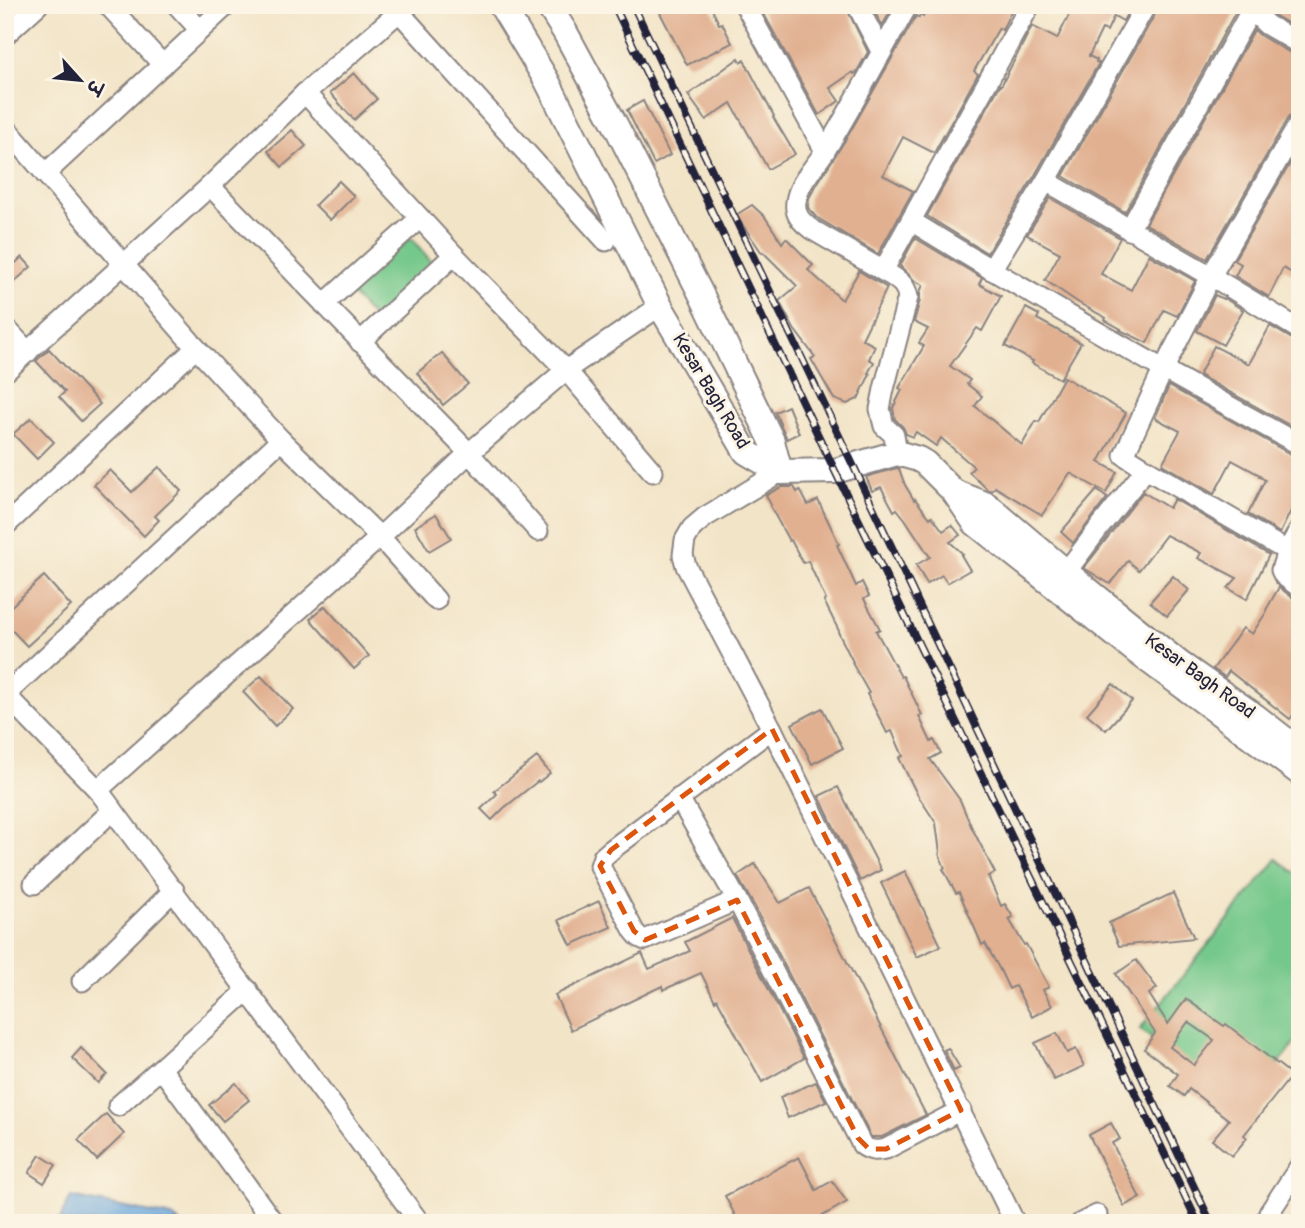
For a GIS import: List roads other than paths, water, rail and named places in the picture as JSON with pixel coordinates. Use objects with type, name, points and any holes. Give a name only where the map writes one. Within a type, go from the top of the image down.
[{"type":"main road","name":"Kesar Bagh Road","points":[[501,5],[547,81],[660,306],[746,452],[780,472]]},
{"type":"main road","points":[[548,5],[609,114],[700,292],[772,441],[780,472],[835,471],[897,453]]},
{"type":"main road","name":"Kesar Bagh Road","points":[[897,453],[925,463],[954,492],[987,505],[1179,663],[1300,751]]},
{"type":"main road","points":[[954,492],[975,523],[1137,652],[1300,773]]},
{"type":"street","points":[[5,35],[38,5]]},
{"type":"street","points":[[108,5],[163,65]]},
{"type":"street","points":[[177,5],[200,30]]},
{"type":"street","points":[[45,174],[227,5]]},
{"type":"street","points":[[746,5],[825,151]]},
{"type":"street","points":[[857,5],[881,51]]},
{"type":"street","points":[[897,453],[894,435],[884,426],[880,409],[908,297],[907,290],[903,284],[883,271],[811,229],[800,220],[796,200],[800,187],[825,151],[908,5]]},
{"type":"street","points":[[883,271],[1030,5]]},
{"type":"street","points":[[991,270],[1046,181],[1146,5]]},
{"type":"street","points":[[5,372],[210,186],[305,93],[401,7],[606,241]]},
{"type":"street","points":[[1129,230],[1250,7],[1267,24],[1300,44]]},
{"type":"street","points":[[305,93],[454,256],[566,370],[653,472]]},
{"type":"street","points":[[1287,551],[1124,455],[1211,276],[1300,122]]},
{"type":"street","points":[[5,127],[197,348],[281,440],[380,537],[436,600]]},
{"type":"street","points":[[1046,181],[1300,330]]},
{"type":"street","points":[[210,186],[469,453],[537,531]]},
{"type":"street","points":[[324,304],[420,218]]},
{"type":"street","points":[[911,220],[1163,370],[1300,445]]},
{"type":"street","points":[[360,342],[454,256]]},
{"type":"street","points":[[98,790],[380,537],[469,453],[566,370],[660,306]]},
{"type":"street","points":[[5,327],[28,352]]},
{"type":"street","points":[[5,526],[197,348]]},
{"type":"street","points":[[281,440],[5,694],[98,790],[420,1223]]},
{"type":"street","points":[[1066,572],[1146,469]]},
{"type":"street","points":[[780,472],[705,517],[692,528],[685,540],[683,555],[686,566],[772,729],[1015,1223]]},
{"type":"street","points":[[1300,529],[1287,551],[1281,570],[1284,576],[1300,588]]},
{"type":"street","points":[[737,900],[645,940],[634,931],[600,866],[603,857],[772,729]]},
{"type":"street","points":[[679,798],[737,900],[862,1144],[877,1151],[886,1149],[961,1110]]},
{"type":"street","points":[[34,884],[113,810]]},
{"type":"street","points":[[82,981],[174,890]]},
{"type":"street","points":[[118,1106],[248,990]]},
{"type":"street","points":[[161,1068],[274,1223]]},
{"type":"street","points":[[1269,1213],[1300,1166]]},
{"type":"water","points":[[71,1197],[172,1217],[180,1223],[58,1223]]},
{"type":"railway","points":[[614,5],[835,471],[1198,1223]]},
{"type":"railway","points":[[633,5],[1211,1223]]}]
